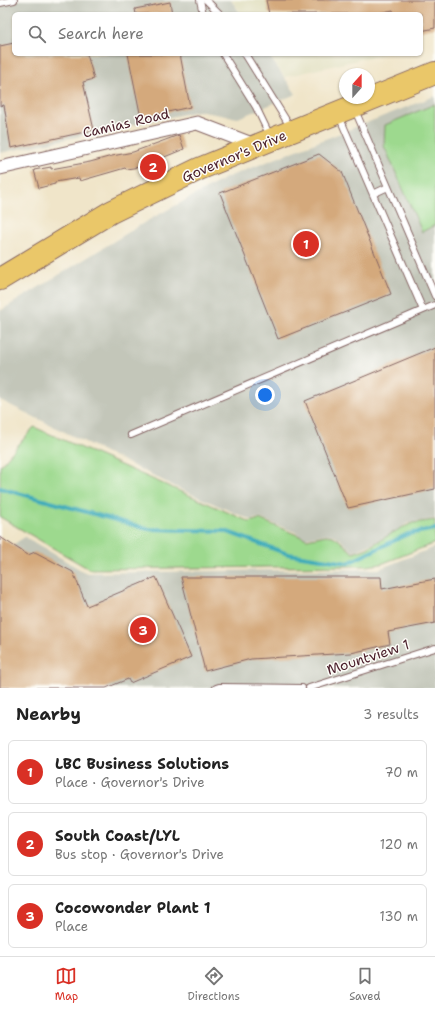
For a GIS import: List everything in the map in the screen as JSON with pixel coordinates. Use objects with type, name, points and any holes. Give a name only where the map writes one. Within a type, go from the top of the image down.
[{"type":"highway","name":"Governor's Drive","points":[[0,279],[111,212],[199,169],[435,73]]},
{"type":"street","name":"Camias Road","points":[[0,168],[197,123],[264,143]]},
{"type":"lane","points":[[0,3],[14,0]]},
{"type":"lane","points":[[200,0],[203,12]]},
{"type":"lane","points":[[206,0],[218,12]]},
{"type":"lane","points":[[224,56],[256,107],[264,143]]},
{"type":"lane","points":[[247,56],[293,131]]},
{"type":"lane","points":[[346,110],[388,187],[435,296]]},
{"type":"lane","points":[[346,110],[373,194],[423,310]]},
{"type":"lane","points":[[373,194],[388,187]]},
{"type":"lane","points":[[130,435],[435,305]]},
{"type":"lane","name":"Mountview 1","points":[[309,688],[435,648]]},
{"type":"lane","points":[[216,688],[302,688]]},
{"type":"shaded area","points":[[0,0],[231,0],[240,12],[12,12],[12,56],[269,56],[296,94],[238,118],[198,111],[0,153]]},
{"type":"shaded area","points":[[232,0],[385,0],[388,12],[241,12]]},
{"type":"shaded area","points":[[270,56],[374,56],[285,77]]},
{"type":"shaded area","points":[[435,96],[435,519],[408,523],[383,539],[353,552],[334,535],[326,534],[305,538],[295,532],[259,518],[251,520],[182,490],[0,400],[0,311],[147,221],[228,177]]},
{"type":"shaded area","points":[[25,537],[86,573],[379,569],[435,547],[435,688],[0,688],[0,553]]},
{"type":"green space","points":[[435,104],[435,225],[422,232],[384,146],[385,125]]},
{"type":"green space","points":[[34,427],[250,522],[259,519],[307,539],[326,535],[333,536],[353,553],[367,548],[401,528],[413,523],[435,520],[435,543],[381,564],[366,566],[89,569],[0,517],[0,466]]},
{"type":"building","points":[[266,0],[435,0],[435,28],[423,31],[423,12],[394,12],[393,10],[384,12],[269,12]]},
{"type":"building","points":[[170,2],[172,12],[136,12],[135,9]]},
{"type":"building","points":[[12,43],[12,56],[88,56],[94,79],[83,82],[94,130],[11,148],[4,105],[0,106],[0,46]]},
{"type":"building","points":[[128,56],[180,56],[190,107],[141,118]]},
{"type":"building","points":[[179,135],[184,149],[140,167],[125,168],[80,181],[79,178],[55,182],[55,184],[39,188],[34,170],[51,167],[51,169],[90,162],[133,152]]},
{"type":"building","points":[[319,154],[342,172],[391,294],[278,339],[220,193]]},
{"type":"building","points":[[435,347],[435,489],[348,508],[305,401]]},
{"type":"building","points":[[0,537],[28,555],[35,552],[73,572],[87,606],[156,577],[191,657],[130,683],[128,679],[106,688],[0,688]]},
{"type":"building","points":[[181,577],[381,577],[382,589],[435,579],[435,623],[388,632],[390,644],[351,653],[251,659],[205,671]]},
{"type":"waterway","points":[[0,488],[148,529],[225,531],[288,554],[348,563],[408,534],[435,529]]},
{"type":"place","name":"South Coast/LYL","points":[[153,167]]},
{"type":"place","name":"LBC Business Solutions","points":[[306,244]]},
{"type":"place","name":"Cocowonder Plant 1","points":[[143,630]]}]
